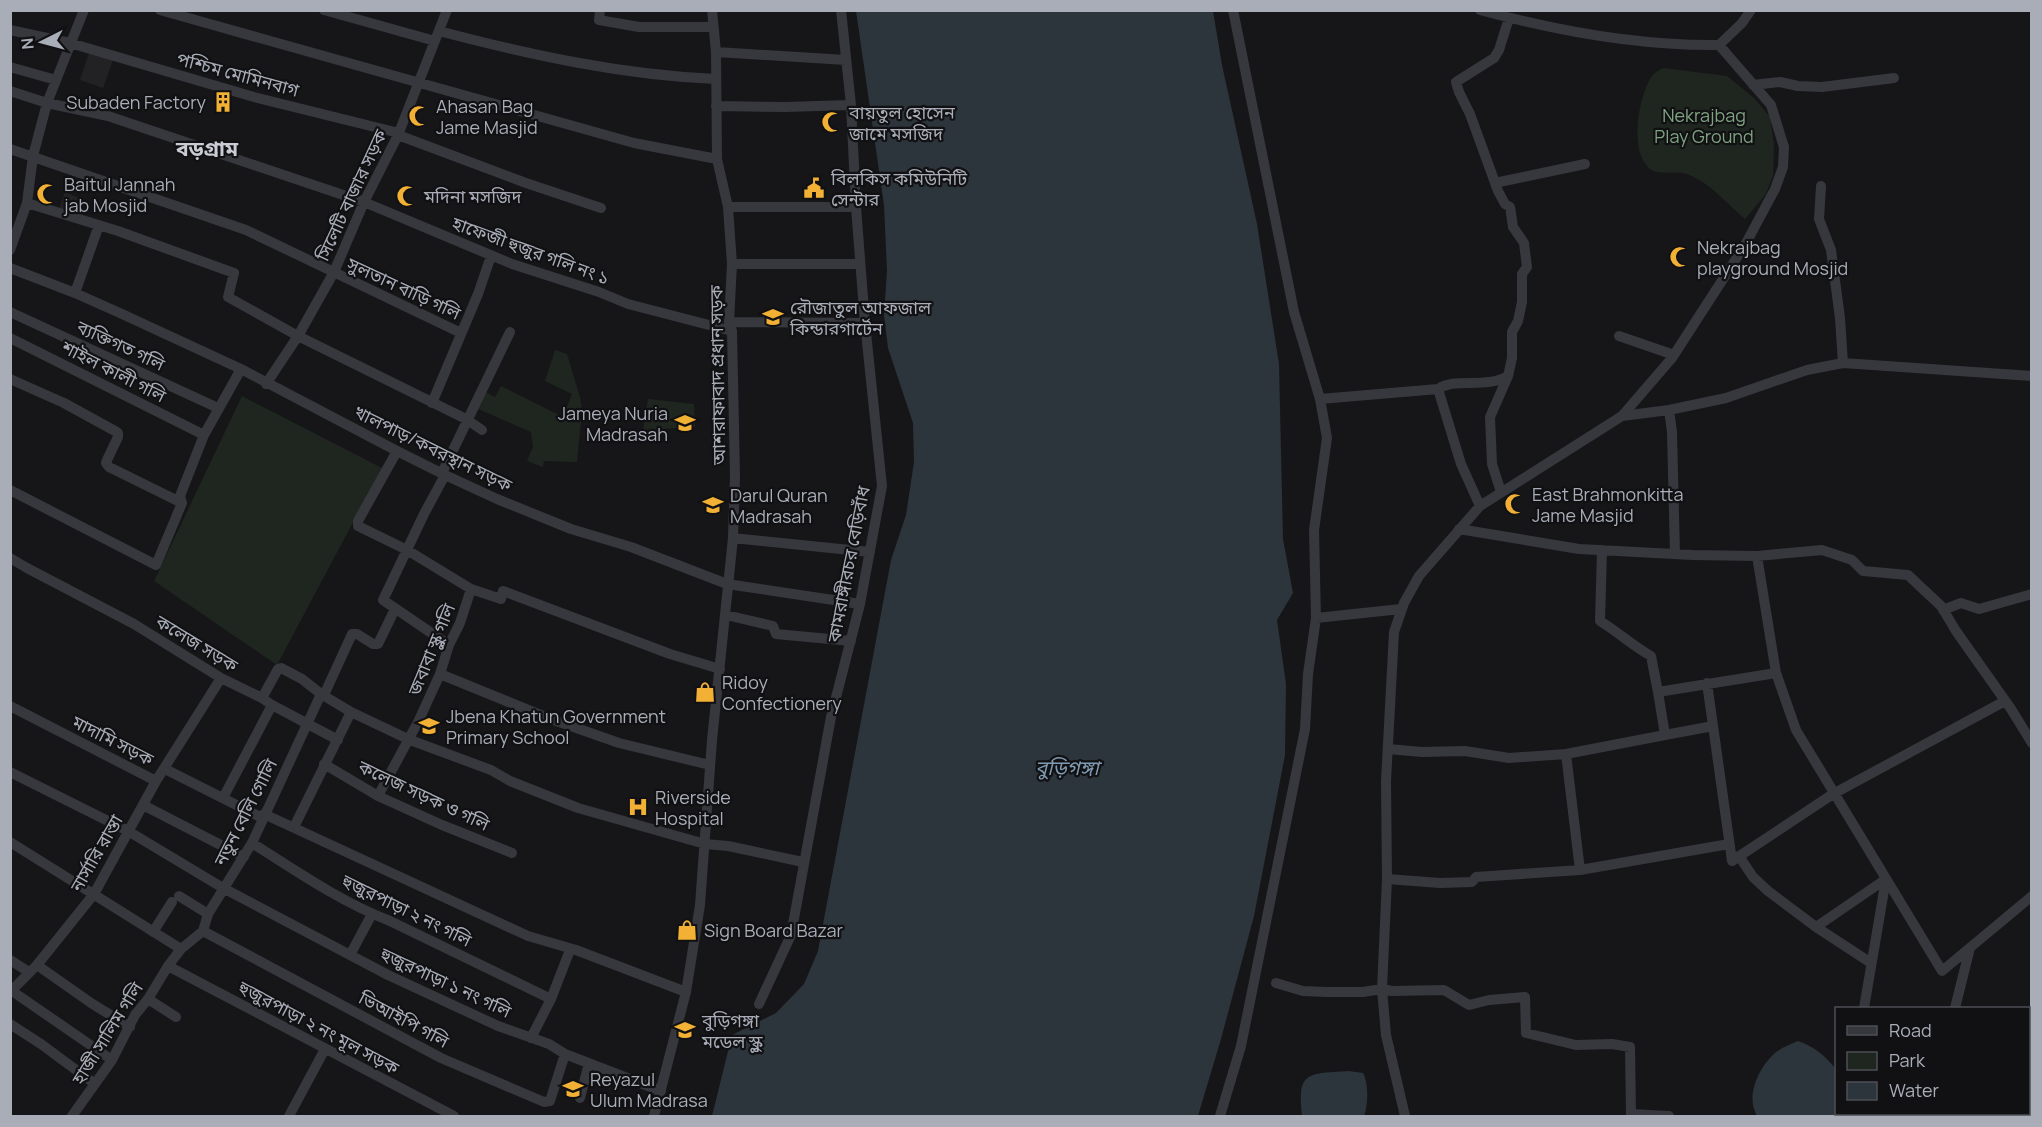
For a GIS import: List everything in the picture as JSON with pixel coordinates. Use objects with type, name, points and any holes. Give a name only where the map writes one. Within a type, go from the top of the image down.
[{"type":"street","points":[[10,250],[27,203],[33,156],[47,103],[84,10]]},
{"type":"street","points":[[160,10],[634,143],[717,159]]},
{"type":"street","points":[[324,10],[543,57],[668,77],[716,79]]},
{"type":"street","name":"সিলেটি বাজার সড়ক","points":[[266,384],[298,336],[333,273],[364,202],[399,134],[447,10]]},
{"type":"street","points":[[600,10],[599,20],[639,27],[713,27]]},
{"type":"street","name":"আশরাফাবাদ প্রধান সড়ক","points":[[654,1116],[686,992],[700,905],[712,740],[733,538],[735,476],[731,327],[732,264],[728,207],[717,159],[716,52],[712,10]]},
{"type":"street","name":"কামরাঙ্গীরচর বেড়িবাঁধ","points":[[759,1004],[791,935],[831,717],[860,604],[882,486],[865,323],[851,105],[841,10]]},
{"type":"street","points":[[1221,1116],[1241,1046],[1303,738],[1308,674],[1316,618],[1314,530],[1327,438],[1320,399],[1294,312],[1233,10]]},
{"type":"street","points":[[1480,10],[1546,27],[1681,45],[1719,45],[1742,23],[1751,10]]},
{"type":"street","points":[[1501,492],[1492,464],[1490,417],[1508,376],[1512,358],[1512,332],[1518,321],[1522,302],[1522,274],[1527,267],[1527,262],[1524,243],[1513,227],[1510,207],[1505,204],[1495,183],[1456,81],[1494,58],[1499,50],[1504,15]]},
{"type":"street","name":"পশ্চিম মোমিনবাগ","points":[[10,30],[70,43],[254,97],[399,134],[526,183],[601,208]]},
{"type":"street","points":[[1405,1116],[1386,1035],[1382,989],[1387,879],[1386,781],[1394,632],[1401,609],[1419,576],[1480,506],[1622,417],[1674,355],[1745,245],[1784,167],[1785,147],[1771,105],[1719,45]]},
{"type":"street","points":[[716,52],[846,60]]},
{"type":"street","points":[[10,67],[56,80]]},
{"type":"street","points":[[1753,85],[1780,82],[1798,86],[1822,87],[1894,78]]},
{"type":"street","name":"হাফেজী হুজুর গলি নং ১","points":[[10,91],[47,103],[108,116],[364,202],[491,256],[628,303],[731,327],[865,323]]},
{"type":"street","points":[[716,106],[851,105]]},
{"type":"street","name":"সুলতান বাড়ি গলি","points":[[10,149],[246,230],[461,333]]},
{"type":"street","points":[[1495,183],[1585,164]]},
{"type":"street","points":[[1821,186],[1819,219],[1832,250],[1843,363]]},
{"type":"street","points":[[27,203],[99,225],[234,273],[228,297],[298,336],[466,419],[482,430]]},
{"type":"street","points":[[728,207],[856,207]]},
{"type":"street","points":[[75,292],[99,225]]},
{"type":"street","points":[[441,406],[461,333],[491,256]]},
{"type":"street","points":[[732,264],[860,264]]},
{"type":"street","name":"খালপাড়/কবরস্থান সড়ক","points":[[10,268],[75,292],[241,369],[397,452],[496,499],[571,529],[631,547],[728,584],[860,604]]},
{"type":"street","name":"ব্যক্তিগত গলি","points":[[10,312],[218,408]]},
{"type":"street","points":[[449,645],[383,600],[444,474],[466,419],[510,332]]},
{"type":"street","points":[[1619,336],[1674,355]]},
{"type":"street","name":"শাইল কালী গলি","points":[[10,338],[204,435]]},
{"type":"street","points":[[1622,417],[1726,398],[1807,370],[1843,363],[2031,376]]},
{"type":"street","points":[[10,489],[154,565],[158,563],[182,502],[180,496],[204,435],[241,369]]},
{"type":"street","points":[[1320,399],[1438,390],[1443,386],[1496,381],[1508,376]]},
{"type":"street","points":[[10,379],[64,403],[118,433],[106,463],[109,467],[182,502]]},
{"type":"street","points":[[1438,390],[1461,464],[1480,506]]},
{"type":"street","points":[[1669,410],[1672,432],[1675,554]]},
{"type":"street","points":[[397,452],[357,524],[358,526],[407,550],[471,589],[501,599],[503,591],[659,650],[720,669]]},
{"type":"street","points":[[1459,529],[1579,549],[1757,556],[1822,550],[1852,560],[1863,572],[1908,575],[1943,610],[2031,743]]},
{"type":"street","points":[[733,538],[870,552]]},
{"type":"street","points":[[1602,550],[1600,621],[1620,633],[1633,646],[1651,656],[1665,735]]},
{"type":"street","points":[[1757,556],[1776,673],[1796,730],[1942,971],[2031,896]]},
{"type":"street","name":"কলেজ সড়ক","points":[[10,558],[134,624],[221,678],[262,698]]},
{"type":"street","name":"জবাবা স্কুল গলি","points":[[378,796],[410,740],[440,674],[471,589]]},
{"type":"street","points":[[1943,610],[1961,603],[1979,609],[2031,594]]},
{"type":"street","name":"নতুন বেলি গোলি","points":[[203,931],[208,914],[252,843],[352,634],[378,644],[395,609]]},
{"type":"street","points":[[1316,618],[1401,609]]},
{"type":"street","points":[[726,615],[773,626],[776,634],[851,641]]},
{"type":"street","points":[[338,740],[262,698],[278,669],[281,668],[302,679],[351,712],[410,740],[491,770],[510,781],[578,808],[705,844],[728,846],[803,862]]},
{"type":"street","points":[[1658,692],[1776,673]]},
{"type":"street","points":[[440,674],[548,718],[619,742],[710,765]]},
{"type":"street","name":"মাদামি সড়ক","points":[[10,706],[156,781],[221,678]]},
{"type":"street","points":[[1707,683],[1732,861],[1833,794],[2005,701]]},
{"type":"street","points":[[222,798],[272,705]]},
{"type":"street","points":[[294,827],[351,712]]},
{"type":"street","points":[[1388,749],[1465,752],[1509,758],[1566,754],[1713,726]]},
{"type":"street","points":[[1566,754],[1580,870]]},
{"type":"street","name":"কলেজ সড়ক ও গলি","points":[[324,764],[378,796],[512,853]]},
{"type":"street","points":[[165,769],[222,798],[294,827],[528,936],[686,992]]},
{"type":"street","name":"হুজুরপাড়া ১ নং গলি","points":[[10,772],[128,831],[223,888],[388,975],[498,1026],[549,1044],[565,1054],[661,1091]]},
{"type":"street","name":"নার্সারি রাস্তা","points":[[11,992],[33,969],[94,894],[156,781]]},
{"type":"street","points":[[142,805],[244,857]]},
{"type":"street","points":[[10,842],[181,949]]},
{"type":"street","name":"হুজুরপাড়া ২ নং গলি","points":[[252,843],[372,914],[551,999]]},
{"type":"street","points":[[1387,879],[1440,883],[1472,882],[1476,877],[1580,870],[1729,844]]},
{"type":"street","points":[[1739,856],[1753,877],[1768,891],[1816,927],[1871,963]]},
{"type":"street","points":[[1816,927],[1886,879]]},
{"type":"street","points":[[1864,1007],[1886,879]]},
{"type":"street","points":[[153,932],[176,899],[208,914]]},
{"type":"street","points":[[350,955],[372,914]]},
{"type":"street","points":[[168,966],[181,949],[203,931]]},
{"type":"street","name":"ভিআইপি গলি","points":[[203,931],[441,1058],[544,1102],[550,1101],[565,1054]]},
{"type":"street","points":[[1955,1007],[1970,948]]},
{"type":"street","points":[[531,1038],[551,999],[570,950]]},
{"type":"street","points":[[10,960],[33,969],[130,1027]]},
{"type":"street","name":"হাজী সালিম গলি","points":[[72,1116],[112,1060],[135,1015],[148,999],[168,966]]},
{"type":"street","name":"হুজুরপাড়া ২ নং মূল সড়ক","points":[[168,966],[454,1116]]},
{"type":"street","points":[[1276,983],[1304,991],[1444,990],[1469,1005],[1489,1000],[1525,997],[1526,1033],[1576,1045],[1612,1044],[1630,1047],[1631,1114],[1669,1116]]},
{"type":"street","points":[[11,992],[112,1060]]},
{"type":"street","points":[[148,999],[176,1017]]},
{"type":"street","points":[[10,1024],[95,1084]]},
{"type":"street","points":[[290,1116],[325,1050]]},
{"type":"street","points":[[580,1098],[589,1063]]},
{"type":"shaded area","points":[[90,50],[113,60],[103,88],[80,80]]},
{"type":"shaded area","points":[[65,192],[82,199],[76,215],[59,209]]},
{"type":"green space","name":"Nekrajbag Play Ground","points":[[1663,68],[1727,76],[1754,98],[1770,117],[1774,145],[1773,175],[1766,194],[1745,219],[1716,193],[1692,176],[1651,170],[1642,159],[1637,135],[1640,108],[1652,76]]},
{"type":"green space","points":[[555,350],[567,354],[580,397],[582,411],[577,462],[544,461],[543,467],[527,461],[533,447],[531,432],[476,408],[484,391],[495,397],[501,386],[563,417],[572,394],[545,381]]},
{"type":"green space","points":[[242,396],[382,468],[277,665],[154,581]]},
{"type":"green space","points":[[648,399],[694,404],[695,427],[643,430]]},
{"type":"water","name":"বুড়িগঙ্গা","points":[[856,11],[1213,11],[1222,65],[1257,224],[1279,364],[1283,539],[1293,593],[1277,620],[1286,684],[1285,755],[1254,916],[1198,1116],[712,1116],[732,1035],[776,1013],[804,984],[818,951],[891,560],[906,515],[914,462],[913,423],[888,348],[884,315],[887,271],[884,205]]},
{"type":"water","points":[[1798,1041],[1819,1052],[1835,1068],[1835,1115],[1846,1116],[1757,1116],[1753,1090],[1759,1073],[1770,1058],[1784,1047]]},
{"type":"water","points":[[1348,1071],[1363,1073],[1365,1078],[1367,1094],[1364,1116],[1302,1116],[1301,1090],[1308,1078],[1323,1073]]},
{"type":"place","name":"Subaden Factory","points":[[223,102]]},
{"type":"place","name":"Ahasan Bag Jame Masjid","points":[[419,116]]},
{"type":"place","name":"বায়তুল হোসেন জামে মসজিদ","points":[[832,122]]},
{"type":"place","name":"বিলকিস কমিউনিটি সেন্টার","points":[[814,188]]},
{"type":"place","name":"Baitul Jannah jab Mosjid","points":[[47,194]]},
{"type":"place","name":"মদিনা মসজিদ","points":[[407,196]]},
{"type":"place","name":"Nekrajbag playground Mosjid","points":[[1680,257]]},
{"type":"place","name":"রৌজাতুল আফজাল কিন্ডারগার্টেন","points":[[773,317]]},
{"type":"place","name":"Jameya Nuria Madrasah","points":[[685,423]]},
{"type":"place","name":"East Brahmonkitta Jame Masjid","points":[[1515,504]]},
{"type":"place","name":"Darul Quran Madrasah","points":[[713,505]]},
{"type":"place","name":"Ridoy Confectionery","points":[[705,692]]},
{"type":"place","name":"Jbena Khatun Government Primary School","points":[[429,726]]},
{"type":"place","name":"Riverside Hospital","points":[[638,807]]},
{"type":"place","name":"Sign Board Bazar","points":[[687,930]]},
{"type":"place","name":"বুড়িগঙ্গা মডেল স্কুল","points":[[685,1030]]},
{"type":"place","name":"Reyazul Ulum Madrasa","points":[[573,1089]]},
{"type":"district","name":"বড়গ্রাম","points":[[207,148]]}]
